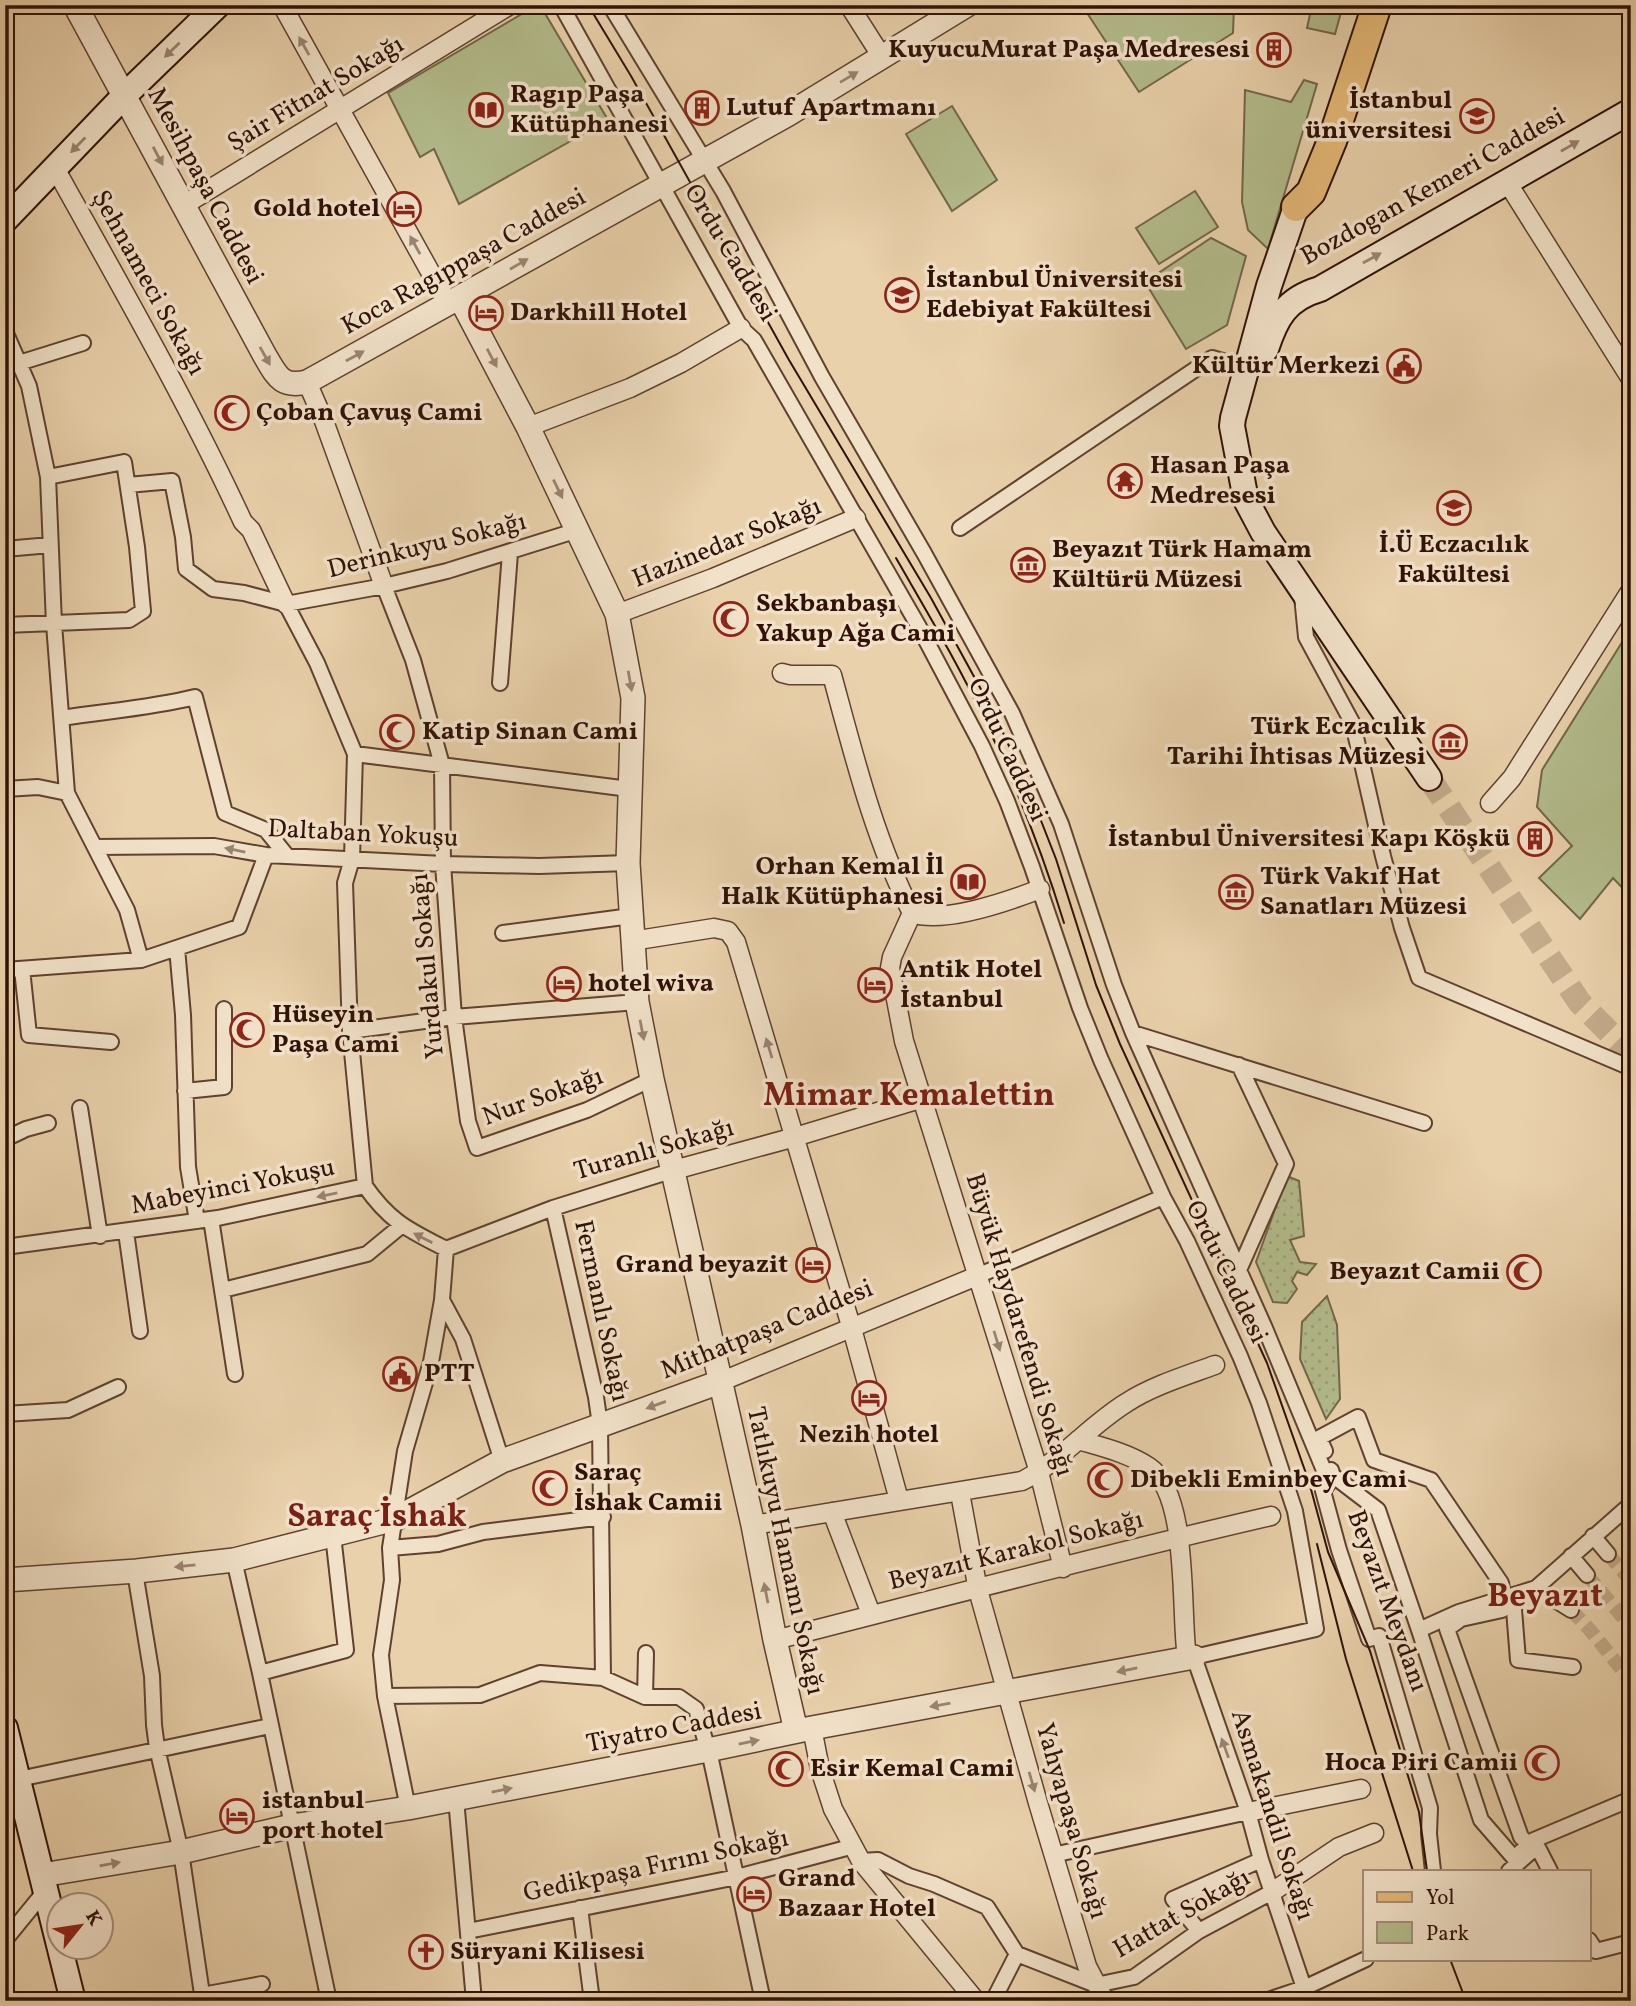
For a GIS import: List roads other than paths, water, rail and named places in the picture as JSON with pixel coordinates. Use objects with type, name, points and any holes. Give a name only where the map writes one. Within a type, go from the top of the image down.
[{"type":"main road","points":[[5,220],[218,5]]},
{"type":"main road","points":[[1357,5],[1298,184],[1296,207],[1246,368],[1232,426],[1241,481],[1250,510],[1429,778]]},
{"type":"main road","points":[[1296,207],[1311,192],[1332,141],[1377,5]]},
{"type":"main road","name":"Bozdogan Kemeri Caddesi","points":[[1280,254],[1284,276],[1290,283],[1300,289],[1313,291],[1631,111]]},
{"type":"main road","points":[[1236,443],[1276,322],[1288,306],[1313,291]]},
{"type":"main road","points":[[5,1728],[72,2001]]},
{"type":"street","name":"Mesihpaşa Caddesi","points":[[75,5],[276,375],[285,383],[300,383]]},
{"type":"street","points":[[282,5],[339,110],[454,301]]},
{"type":"street","name":"Şair Fitnat Sokağı","points":[[184,205],[510,5]]},
{"type":"street","name":"Ordu Caddesi","points":[[561,5],[741,328],[754,340],[919,627],[982,746],[1007,801],[1040,889],[1080,1008],[1163,1197],[1240,1356],[1259,1403],[1295,1511],[1316,1629]]},
{"type":"street","name":"Ordu Caddesi","points":[[610,5],[706,161],[822,377],[924,553],[1012,713],[1061,824],[1114,985],[1133,1033],[1328,1472]]},
{"type":"street","points":[[849,5],[882,57]]},
{"type":"street","name":"Koca Ragıppaşa Caddesi","points":[[300,383],[454,301],[788,115],[967,5]]},
{"type":"street","name":"Şehnameci Sokağı","points":[[55,169],[214,459],[286,604]]},
{"type":"street","points":[[1507,182],[1631,379]]},
{"type":"street","name":"Tatlıkuyu Hamamı Sokağı","points":[[454,301],[528,428],[617,614],[633,698],[628,863],[637,1002],[753,1525],[775,1640],[804,1730]]},
{"type":"street","points":[[528,428],[630,388],[681,363],[741,328]]},
{"type":"street","points":[[5,331],[29,386],[48,477],[54,624],[67,793],[127,910],[141,960]]},
{"type":"street","points":[[19,363],[83,343]]},
{"type":"street","points":[[960,528],[1212,358],[1246,368]]},
{"type":"street","points":[[300,383],[324,421],[384,586]]},
{"type":"street","points":[[5,625],[129,620],[144,611],[124,462],[48,477]]},
{"type":"street","points":[[128,485],[172,481],[186,569],[213,589],[244,593],[286,604],[317,663],[355,754],[352,859],[345,883],[350,1031],[365,1186]]},
{"type":"street","name":"Hazinedar Sokağı","points":[[617,614],[713,578],[856,518]]},
{"type":"street","name":"Derinkuyu Sokağı","points":[[286,604],[384,586],[510,553],[578,530]]},
{"type":"street","points":[[5,549],[50,545]]},
{"type":"street","points":[[500,683],[510,553]]},
{"type":"street","name":"Yurdakul Sokağı","points":[[384,586],[413,660],[442,765],[443,864],[454,1017],[468,1121]]},
{"type":"street","points":[[1490,803],[1512,778],[1631,590]]},
{"type":"street","points":[[1302,591],[1306,637],[1353,724],[1386,868],[1419,978],[1631,1068]]},
{"type":"street","points":[[782,673],[832,674],[864,794],[894,878],[912,914],[930,917],[968,911],[1040,889]]},
{"type":"street","points":[[62,719],[127,708],[160,706],[195,697],[225,813],[266,830],[287,856]]},
{"type":"street","points":[[355,754],[629,789]]},
{"type":"street","points":[[5,789],[38,787],[67,793]]},
{"type":"street","name":"Daltaban Yokuşu","points":[[95,847],[214,846],[266,856],[443,864],[539,866],[628,863]]},
{"type":"street","points":[[5,970],[141,960],[239,928],[266,856]]},
{"type":"street","name":"Büyük Haydarefendi Sokağı","points":[[912,914],[892,957],[890,968],[904,1041],[1039,1472],[1063,1568]]},
{"type":"street","points":[[503,933],[631,916]]},
{"type":"street","points":[[632,940],[714,928],[728,931],[736,942],[852,1327],[899,1500]]},
{"type":"street","points":[[177,948],[188,1167],[209,1219],[235,1374]]},
{"type":"street","points":[[22,969],[29,1035],[111,1042]]},
{"type":"street","points":[[350,1031],[454,1017],[637,1002]]},
{"type":"street","points":[[186,1091],[224,1087],[224,1009]]},
{"type":"street","points":[[1133,1033],[1424,1123]]},
{"type":"street","points":[[1239,1065],[1286,1164],[1239,1270]]},
{"type":"street","name":"Nur Sokağı","points":[[468,1121],[477,1148],[587,1111],[652,1079]]},
{"type":"street","name":"Turanlı Sokağı","points":[[446,1249],[553,1208],[920,1099]]},
{"type":"street","points":[[80,1108],[100,1236]]},
{"type":"street","points":[[5,1139],[48,1123]]},
{"type":"street","name":"Mabeyinci Yokuşu","points":[[5,1247],[209,1219],[365,1186],[401,1226],[446,1249]]},
{"type":"street","name":"Mithatpaşa Caddesi","points":[[5,1580],[137,1571],[234,1560],[395,1519],[502,1461],[720,1382],[1163,1197]]},
{"type":"street","name":"Fermanlı Sokağı","points":[[553,1208],[600,1425],[603,1678]]},
{"type":"street","points":[[223,1290],[367,1254],[401,1226]]},
{"type":"street","points":[[126,1232],[140,1331]]},
{"type":"street","points":[[408,1808],[385,1696],[381,1655],[393,1580],[390,1548],[405,1451],[431,1363],[442,1300],[446,1249]]},
{"type":"street","points":[[442,1300],[464,1339],[502,1461]]},
{"type":"street","points":[[753,1525],[899,1500],[960,1493],[1022,1480],[1039,1472],[1127,1402],[1147,1391],[1215,1365]]},
{"type":"street","points":[[5,1414],[68,1410],[118,1387]]},
{"type":"street","name":"Beyazıt Meydanı","points":[[1433,1870],[1429,1834],[1430,1808],[1379,1636],[1369,1639],[1339,1550],[1323,1491],[1328,1472],[1319,1438],[1358,1417],[1374,1460],[1431,1480],[1502,1583],[1508,1598],[1502,1610],[1461,1619],[1447,1629],[1521,1837],[1532,1842]]},
{"type":"street","points":[[1078,1440],[1113,1450],[1150,1468],[1166,1487],[1179,1538],[1190,1658]]},
{"type":"street","points":[[1328,1472],[1378,1510],[1480,1820],[1512,1865],[1534,1849],[1532,1842]]},
{"type":"street","name":"Yahyapaşa Sokağı","points":[[960,1493],[978,1590],[1007,1693],[1087,1966],[1101,1993]]},
{"type":"street","points":[[1419,1630],[1459,1612],[1536,1588],[1631,1504]]},
{"type":"street","points":[[832,1512],[871,1614]]},
{"type":"street","points":[[390,1548],[438,1544],[483,1532],[603,1517]]},
{"type":"street","name":"Beyazıt Karakol Sokağı","points":[[775,1640],[871,1614],[1271,1517]]},
{"type":"street","points":[[260,1672],[346,1650],[333,1535]]},
{"type":"street","points":[[1593,1536],[1608,1554]]},
{"type":"street","points":[[1572,1556],[1587,1575]]},
{"type":"street","points":[[234,1560],[329,2001]]},
{"type":"street","points":[[137,1571],[135,1572],[152,1676],[153,1725],[181,1852],[203,1998],[262,1984]]},
{"type":"street","points":[[1536,1588],[1571,1610]]},
{"type":"street","points":[[1508,1598],[1518,1660],[1573,1667]]},
{"type":"street","name":"Tiyatro Caddesi","points":[[44,1883],[292,1826],[408,1808],[1190,1658],[1316,1629]]},
{"type":"street","points":[[645,1697],[646,1653]]},
{"type":"street","name":"Asmakandil Sokağı","points":[[1190,1658],[1248,1812],[1261,1860],[1304,1988]]},
{"type":"street","points":[[385,1696],[480,1695],[540,1673],[603,1678],[645,1697],[679,1697],[696,1709],[708,1750],[763,2001]]},
{"type":"street","points":[[19,1779],[270,1726]]},
{"type":"street","points":[[804,1730],[833,1809],[858,1854],[976,2001]]},
{"type":"street","points":[[1053,1855],[1361,1789]]},
{"type":"street","points":[[456,1799],[474,2001]]},
{"type":"street","points":[[1532,1842],[1631,1800]]},
{"type":"street","name":"Hattat Sokağı","points":[[1017,1954],[1101,1993],[1134,1977],[1199,1931],[1272,1892],[1339,1847],[1374,1833]]},
{"type":"street","points":[[1532,1842],[1549,1870]]},
{"type":"street","points":[[858,1854],[987,1907],[1017,1954],[993,2001]]},
{"type":"street","name":"Gedikpaşa Fırını Sokağı","points":[[468,1931],[858,1854]]},
{"type":"street","points":[[1199,1931],[1173,1899],[1261,1860]]},
{"type":"street","points":[[5,1940],[44,1883]]},
{"type":"street","points":[[580,1908],[592,2001]]},
{"type":"street","points":[[1590,1942],[1596,1951],[1631,1942]]},
{"type":"street","points":[[1265,2001],[1304,1988],[1364,1960]]},
{"type":"street","points":[[958,2001],[976,2001]]},
{"type":"tunnel","points":[[1429,778],[1580,1003],[1631,1051]]},
{"type":"tunnel","points":[[1608,1554],[1631,1581]]},
{"type":"tunnel","points":[[1587,1575],[1631,1627]]},
{"type":"tunnel","points":[[1571,1610],[1631,1681]]},
{"type":"tram line","points":[[588,5],[631,76],[789,360],[931,598],[995,715],[1029,790],[1056,859],[1096,985],[1120,1044],[1267,1363],[1309,1482],[1328,1552],[1370,1651],[1419,1812],[1427,1870]]},
{"type":"tram line","points":[[896,558],[954,660],[997,747],[1019,797],[1064,923]]},
{"type":"tram line","points":[[1317,1544],[1346,1659],[1413,1870]]},
{"type":"tram line","points":[[1450,1960],[1466,2001]]},
{"type":"place","name":"KuyucuMurat Paşa Medresesi","points":[[1274,50]]},
{"type":"place","name":"Lutuf Apartmanı","points":[[702,108]]},
{"type":"place","name":"Ragıp Paşa Kütüphanesi","points":[[486,110]]},
{"type":"place","name":"İstanbul üniversitesi","points":[[1477,116]]},
{"type":"place","name":"Gold hotel","points":[[404,209]]},
{"type":"place","name":"İstanbul Üniversitesi Edebiyat Fakültesi","points":[[902,295]]},
{"type":"place","name":"Darkhill Hotel","points":[[486,313]]},
{"type":"place","name":"Kültür Merkezi","points":[[1404,366]]},
{"type":"place","name":"Çoban Çavuş Cami","points":[[232,413]]},
{"type":"place","name":"Hasan Paşa Medresesi","points":[[1125,481]]},
{"type":"place","name":"İ.Ü Eczacılık Fakültesi","points":[[1454,508]]},
{"type":"place","name":"Beyazıt Türk Hamam Kültürü Müzesi","points":[[1028,565]]},
{"type":"place","name":"Sekbanbaşı Yakup Ağa Cami","points":[[731,619]]},
{"type":"place","name":"Katip Sinan Cami","points":[[397,732]]},
{"type":"place","name":"Türk Eczacılık Tarihi İhtisas Müzesi","points":[[1450,742]]},
{"type":"place","name":"İstanbul Üniversitesi Kapı Köşkü","points":[[1535,839]]},
{"type":"place","name":"Orhan Kemal İl Halk Kütüphanesi","points":[[968,882]]},
{"type":"place","name":"Türk Vakıf Hat Sanatları Müzesi","points":[[1236,892]]},
{"type":"place","name":"hotel wiva","points":[[564,984]]},
{"type":"place","name":"Antik Hotel İstanbul","points":[[875,985]]},
{"type":"place","name":"Hüseyin Paşa Cami","points":[[247,1030]]},
{"type":"place","name":"Grand beyazit","points":[[813,1265]]},
{"type":"place","name":"Beyazıt Camii","points":[[1524,1272]]},
{"type":"place","name":"PTT","points":[[400,1374]]},
{"type":"place","name":"Nezih hotel","points":[[869,1398]]},
{"type":"place","name":"Dibekli Eminbey Cami","points":[[1105,1480]]},
{"type":"place","name":"Saraç İshak Camii","points":[[550,1488]]},
{"type":"place","name":"Hoca Piri Camii","points":[[1542,1763]]},
{"type":"place","name":"Esir Kemal Cami","points":[[786,1769]]},
{"type":"place","name":"istanbul port hotel","points":[[237,1816]]},
{"type":"place","name":"Grand Bazaar Hotel","points":[[754,1894]]},
{"type":"place","name":"Süryani Kilisesi","points":[[426,1952]]},
{"type":"district","name":"Mimar Kemalettin","points":[[909,1097]]},
{"type":"district","name":"Saraç İshak","points":[[377,1518]]},
{"type":"district","name":"Beyazıt","points":[[1545,1598]]}]
